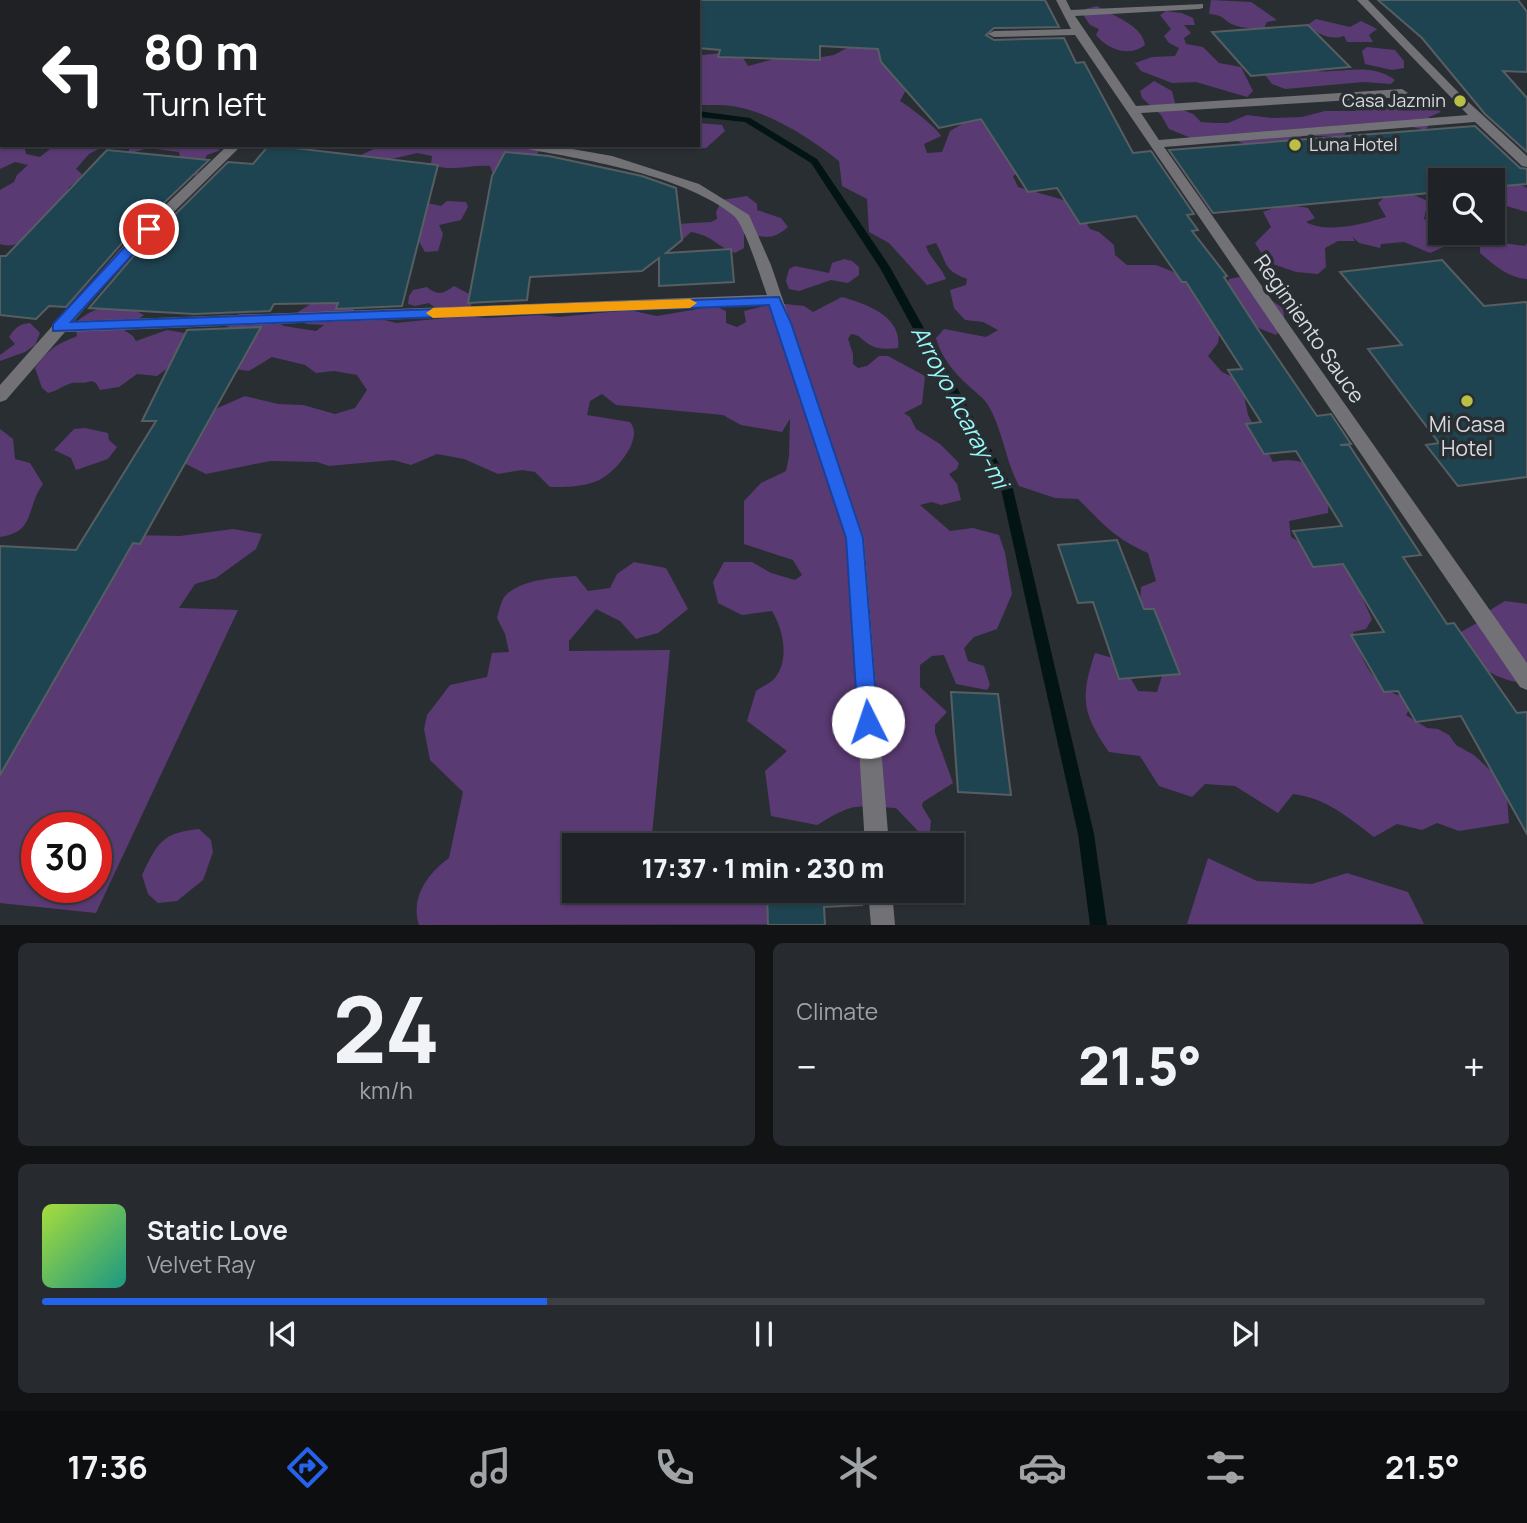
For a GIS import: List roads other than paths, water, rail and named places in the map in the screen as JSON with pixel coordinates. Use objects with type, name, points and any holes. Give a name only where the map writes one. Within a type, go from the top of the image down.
[{"type":"street","points":[[1362,0],[1527,163]]},
{"type":"street","points":[[1065,7],[1199,6]]},
{"type":"street","name":"Regimiento Sauce","points":[[1065,7],[1078,32],[1527,680]]},
{"type":"street","points":[[994,34],[1078,32]]},
{"type":"street","points":[[1134,110],[1402,93]]},
{"type":"street","points":[[1155,144],[1479,118]]},
{"type":"street","points":[[2,391],[130,247],[234,147]]},
{"type":"street","points":[[537,147],[620,163],[694,187],[742,215],[764,265],[855,538],[876,833]]},
{"type":"street","points":[[58,327],[774,300]]},
{"type":"street","points":[[881,903],[883,925]]},
{"type":"waterway","name":"Arroyo Acaray-mi","points":[[700,114],[747,120],[814,161],[885,267],[1007,489],[1086,834],[1099,925]]},
{"type":"place","name":"Casa Jazmin","points":[[1460,101]]},
{"type":"place","name":"Luna Hotel","points":[[1295,145]]},
{"type":"place","name":"Mi Casa Hotel","points":[[1467,401]]}]
